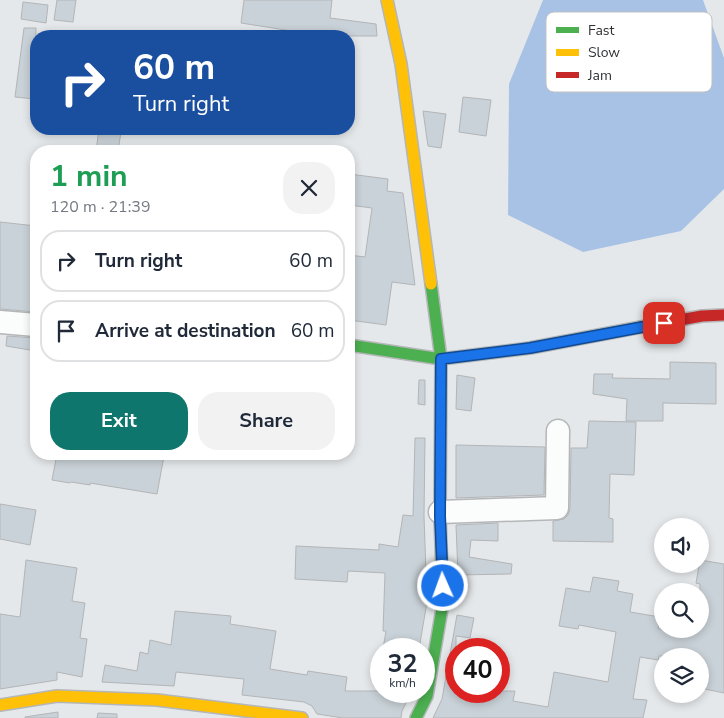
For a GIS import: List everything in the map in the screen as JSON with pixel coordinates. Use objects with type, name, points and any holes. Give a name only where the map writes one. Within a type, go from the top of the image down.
[{"type":"street","points":[[387,0],[401,64],[441,359],[440,512],[443,603],[427,696],[416,718]]},
{"type":"street","points":[[355,346],[441,359],[530,348],[702,316],[724,315]]},
{"type":"street","points":[[0,322],[30,324]]},
{"type":"street","points":[[440,512],[557,508],[558,431]]},
{"type":"street","points":[[0,705],[57,696],[157,700],[302,718]]},
{"type":"water","points":[[543,0],[703,0],[707,12],[546,12],[546,92],[712,92],[712,25],[724,58],[724,189],[681,231],[583,252],[508,215],[509,84]]},
{"type":"building","points":[[57,0],[76,0],[73,22],[54,20]]},
{"type":"building","points":[[244,0],[332,0],[330,18],[376,24],[377,36],[355,36],[355,30],[285,30],[241,23]]},
{"type":"building","points":[[23,2],[48,5],[46,23],[21,19]]},
{"type":"building","points":[[24,28],[36,28],[36,30],[30,30],[30,98],[15,97]]},
{"type":"building","points":[[463,97],[491,100],[486,136],[459,132]]},
{"type":"building","points":[[423,111],[446,114],[441,148],[428,146]]},
{"type":"building","points":[[98,135],[121,135],[119,145],[97,145]]},
{"type":"building","points":[[355,175],[388,179],[387,191],[403,193],[415,285],[392,282],[386,325],[355,321],[355,256],[365,257],[372,208],[355,206]]},
{"type":"building","points":[[0,222],[30,225],[30,312],[0,309]]},
{"type":"building","points":[[7,336],[30,338],[30,350],[6,346]]},
{"type":"building","points":[[670,362],[716,363],[716,404],[663,403],[663,421],[626,421],[627,399],[593,394],[594,374],[613,374],[612,378],[670,379]]},
{"type":"building","points":[[457,375],[475,378],[471,411],[456,409]]},
{"type":"building","points":[[419,380],[425,380],[425,405],[418,404]]},
{"type":"building","points":[[589,421],[636,422],[634,475],[610,474],[609,518],[613,519],[613,542],[553,541],[553,521],[564,519],[570,509],[571,448],[587,448]]},
{"type":"building","points":[[415,438],[425,438],[424,516],[427,602],[421,638],[385,638],[386,631],[383,631],[385,573],[348,571],[347,582],[295,579],[296,546],[379,550],[379,544],[398,547],[403,515],[413,516]]},
{"type":"building","points":[[456,445],[545,447],[544,495],[456,498]]},
{"type":"building","points":[[56,460],[163,460],[157,494],[90,483],[90,485],[52,480]]},
{"type":"building","points":[[0,504],[36,510],[30,545],[0,539]]},
{"type":"building","points":[[498,523],[498,541],[471,540],[469,557],[512,564],[511,574],[458,575],[456,525]]},
{"type":"building","points":[[26,560],[77,568],[72,601],[85,603],[80,638],[87,639],[82,677],[57,672],[57,680],[0,689],[0,614],[20,617]]},
{"type":"building","points":[[709,562],[724,564],[724,693],[709,690],[709,648],[654,648],[654,659],[640,657],[633,699],[647,700],[643,718],[433,718],[442,699],[445,682],[445,703],[510,703],[510,691],[515,691],[513,701],[548,707],[554,672],[608,682],[616,632],[579,625],[578,629],[559,626],[566,588],[590,592],[593,577],[619,581],[617,591],[633,594],[630,612],[654,616],[654,638],[709,638],[709,583],[696,583],[698,573],[709,573]]},
{"type":"building","points":[[175,611],[231,616],[230,624],[276,631],[270,669],[307,675],[308,671],[347,677],[345,691],[370,691],[370,703],[406,703],[401,718],[343,718],[317,714],[312,706],[304,702],[242,695],[244,679],[176,672],[174,686],[102,682],[105,665],[137,671],[140,652],[148,654],[150,640],[171,645]]},
{"type":"building","points":[[457,615],[474,618],[470,638],[456,636],[456,638],[453,638]]},
{"type":"building","points":[[58,712],[58,718],[25,718],[25,717]]},
{"type":"building","points":[[98,713],[117,714],[117,718],[97,718]]},
{"type":"traffic: fast","points":[[431,284],[441,359],[530,348],[641,327]]},
{"type":"traffic: fast","points":[[355,346],[441,359],[440,516],[443,603],[427,696],[416,718]]},
{"type":"traffic: slow","points":[[387,0],[401,64],[431,284]]},
{"type":"traffic: slow","points":[[0,705],[57,696],[157,700],[302,718]]},
{"type":"traffic: jam","points":[[641,327],[702,316],[724,315]]},
{"type":"route","points":[[443,586],[440,516],[441,359],[530,348],[664,323]]}]
